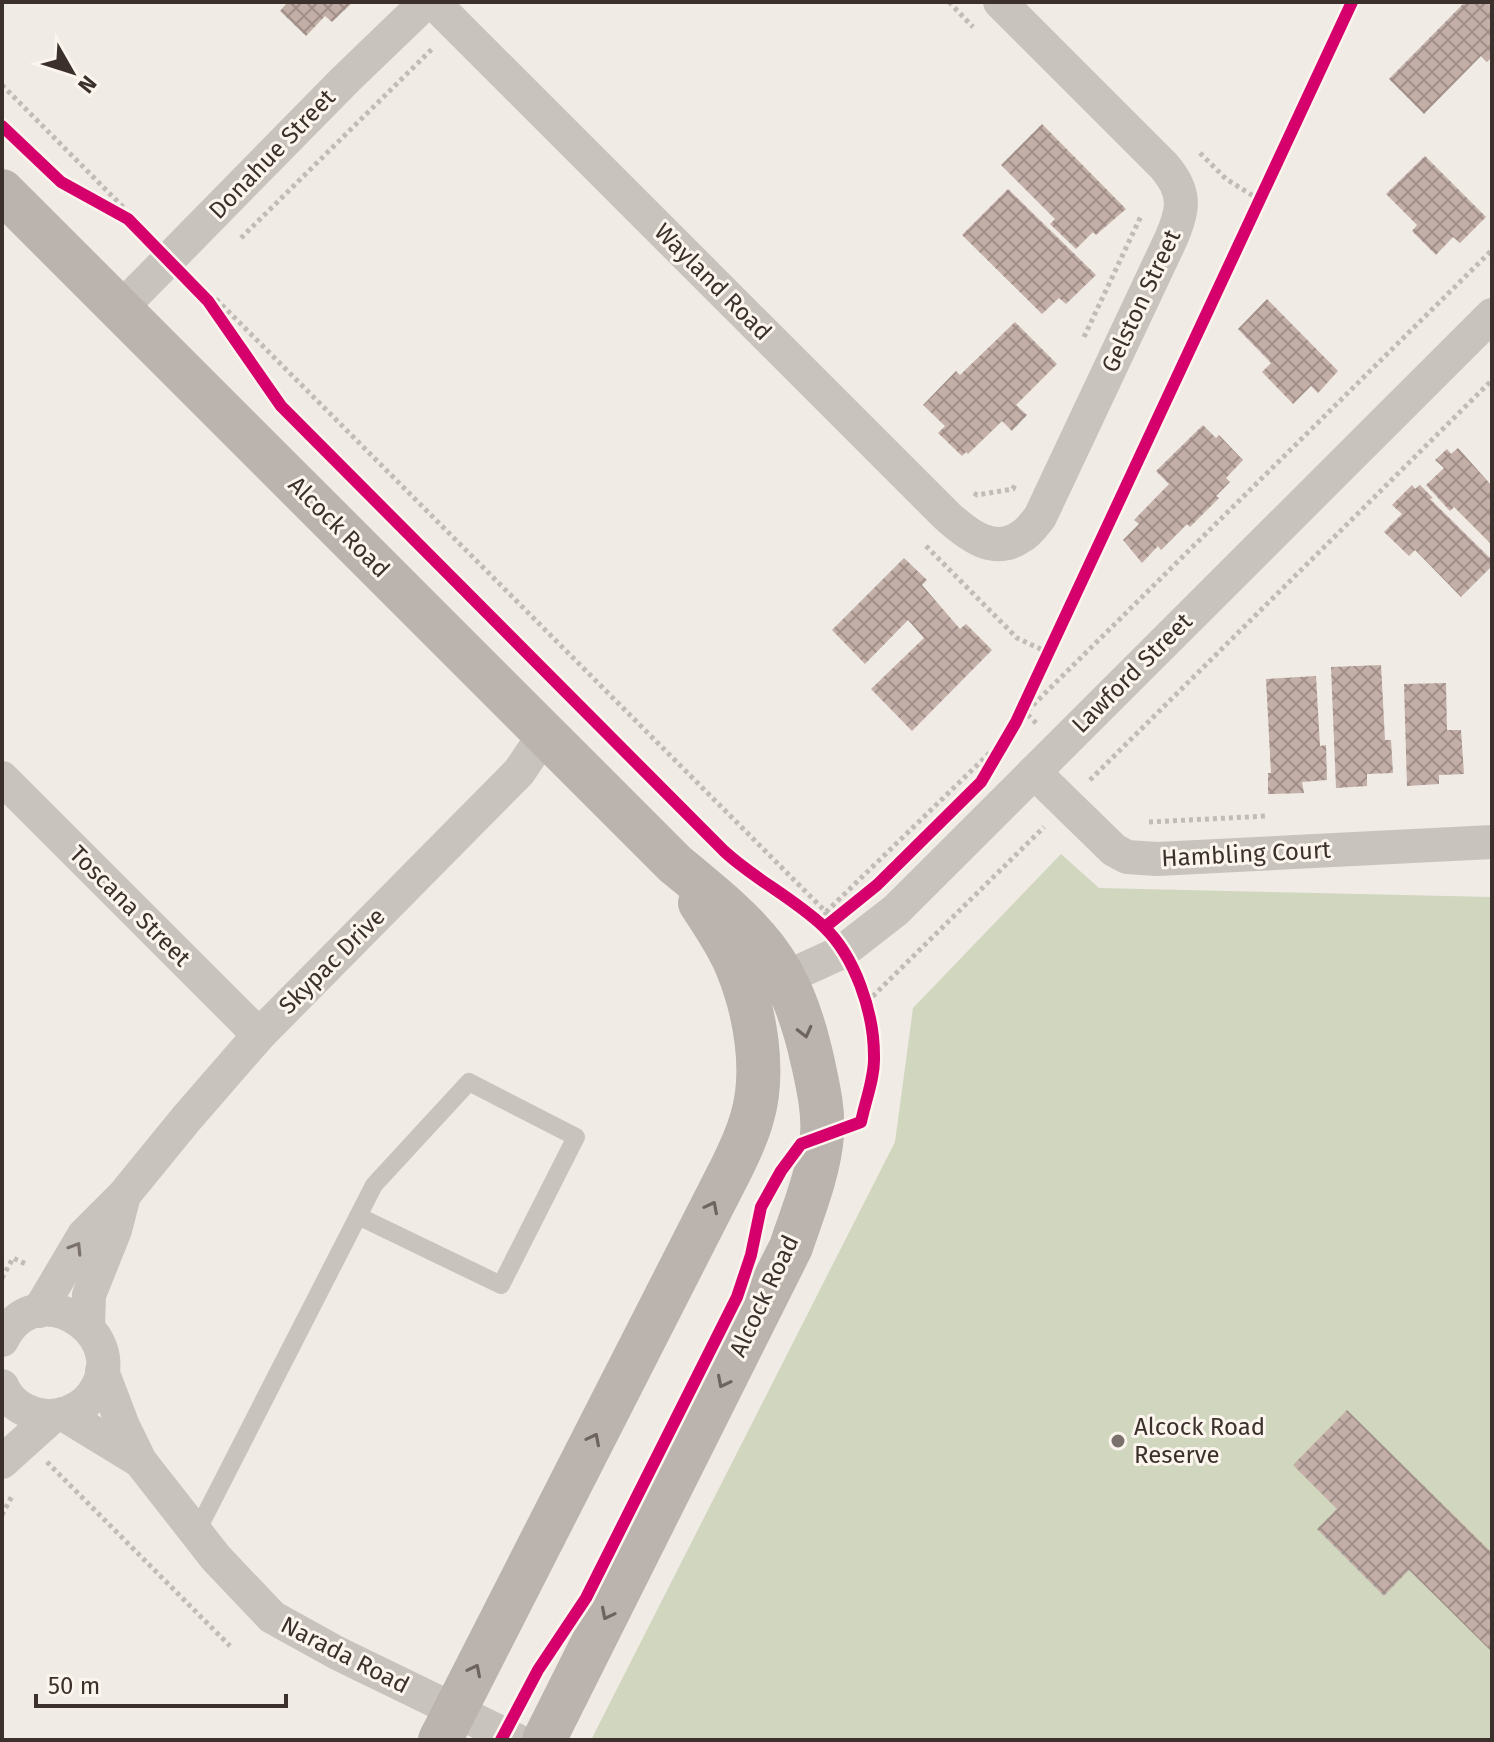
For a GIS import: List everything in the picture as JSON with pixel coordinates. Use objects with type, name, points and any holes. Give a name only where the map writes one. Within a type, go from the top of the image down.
[{"type":"street","name":"Donahue Street","points":[[120,309],[426,2]]},
{"type":"street","name":"Gelston Street","points":[[1000,2],[1164,166],[1180,190],[1182,207],[1170,241],[1040,517],[1022,537],[1003,543]]},
{"type":"street","name":"Wayland Road","points":[[444,13],[965,533],[983,543],[1003,543]]},
{"type":"street","name":"Alcock Road","points":[[2,191],[675,864],[755,935],[785,979],[805,1026],[822,1113],[822,1137],[813,1179],[791,1247],[544,1740]]},
{"type":"street","name":"Lawford Street","points":[[746,995],[785,979],[827,928],[896,910],[1492,315]]},
{"type":"street","name":"Skypac Drive","points":[[2,1340],[84,1235],[124,1195],[259,1035],[519,772],[546,732]]},
{"type":"street","name":"Hambling Court","points":[[1034,772],[1114,850],[1140,859],[1492,842]]},
{"type":"street","name":"Toscana Street","points":[[2,778],[259,1035]]},
{"type":"street","name":"Alcock Road","points":[[448,1724],[742,1145],[753,1116],[757,1048],[746,995],[737,967],[717,928],[675,864]]},
{"type":"street","name":"Skypac Drive","points":[[88,1326],[89,1295],[115,1230],[124,1195]]},
{"type":"street","points":[[24,1312],[66,1313],[88,1326]]},
{"type":"street","name":"Narada Road","points":[[88,1326],[97,1339],[102,1355],[102,1371],[119,1418],[140,1461],[256,1603],[272,1617],[337,1653],[448,1724],[516,1740]]},
{"type":"street","points":[[11,1454],[58,1415],[81,1406],[91,1396],[102,1371]]},
{"type":"street","name":"Narada Road","points":[[3,1397],[36,1415],[58,1415],[140,1461]]},
{"type":"lane","points":[[196,1533],[358,1216],[374,1185],[469,1082],[576,1137],[501,1285],[358,1216]]},
{"type":"path","points":[[239,241],[444,13]]},
{"type":"path","points":[[2,85],[124,208],[128,219]]},
{"type":"path","points":[[1080,345],[1181,134],[1226,179],[1260,200]]},
{"type":"path","points":[[1254,214],[1267,186]]},
{"type":"path","points":[[101,204],[128,219]]},
{"type":"path","points":[[1016,722],[1492,250]]},
{"type":"path","points":[[235,338],[208,301],[217,300],[827,928],[854,970],[867,1002],[869,1016]]},
{"type":"path","points":[[867,1002],[1492,380]]},
{"type":"path","points":[[965,484],[977,495],[1013,489],[1019,474]]},
{"type":"path","points":[[1041,666],[1054,638]]},
{"type":"path","points":[[981,782],[1028,695]]},
{"type":"path","points":[[827,928],[1007,736]]},
{"type":"path","points":[[1134,823],[1274,816]]},
{"type":"path","points":[[827,928],[845,912]]},
{"type":"path","points":[[11,1454],[47,1462],[230,1646]]},
{"type":"green space","name":"Alcock Road Reserve","points":[[1061,854],[1099,888],[1492,897],[1492,1740],[591,1740],[895,1142],[913,1008]]},
{"type":"building","points":[[284,2],[353,2],[332,22],[325,16],[306,36],[280,11],[286,4]]},
{"type":"building","points":[[1465,2],[1487,2],[1492,7],[1492,57],[1487,62],[1481,56],[1424,114],[1389,79]]},
{"type":"building","points":[[1042,124],[1126,209],[1096,235],[1093,232],[1076,249],[1050,224],[1055,219],[1001,165]]},
{"type":"building","points":[[1425,156],[1486,217],[1460,243],[1453,237],[1436,255],[1412,231],[1417,225],[1386,194]]},
{"type":"building","points":[[1008,189],[1096,275],[1066,304],[1059,298],[1042,314],[962,235]]},
{"type":"building","points":[[1267,299],[1338,371],[1318,393],[1311,386],[1293,404],[1262,372],[1271,363],[1238,329]]},
{"type":"building","points":[[1015,322],[1057,364],[1016,405],[1027,415],[1012,431],[1002,421],[968,454],[966,452],[962,456],[938,433],[945,426],[923,405],[956,371],[960,375]]},
{"type":"building","points":[[1203,425],[1216,438],[1219,435],[1243,460],[1226,478],[1230,482],[1216,496],[1219,498],[1190,527],[1187,524],[1161,550],[1158,546],[1142,563],[1123,540],[1139,524],[1134,520],[1169,484],[1156,471]]},
{"type":"building","points":[[1458,448],[1492,486],[1492,545],[1454,507],[1450,511],[1426,485],[1444,468],[1435,460],[1447,449],[1451,454]]},
{"type":"building","points":[[1412,485],[1415,489],[1420,485],[1433,498],[1430,499],[1492,560],[1492,566],[1461,597],[1415,550],[1409,556],[1384,532],[1402,514],[1392,505]]},
{"type":"building","points":[[904,558],[927,580],[922,585],[960,629],[966,624],[992,650],[912,731],[871,689],[924,638],[908,620],[865,664],[832,630]]},
{"type":"building","points":[[1381,665],[1385,740],[1391,740],[1393,773],[1367,774],[1367,786],[1336,788],[1331,667]]},
{"type":"building","points":[[1316,676],[1320,746],[1326,745],[1327,780],[1302,782],[1304,793],[1268,794],[1268,773],[1271,773],[1266,679]]},
{"type":"building","points":[[1446,683],[1447,730],[1461,730],[1464,774],[1439,775],[1439,784],[1407,786],[1404,684]]},
{"type":"building","points":[[1347,1410],[1492,1553],[1492,1652],[1409,1570],[1384,1596],[1317,1529],[1337,1509],[1293,1465]]},
{"type":"cycle path","points":[[825,927],[877,885],[981,782],[1016,722],[1352,2]]},
{"type":"cycle path","points":[[2,126],[61,182],[128,219],[208,301],[281,406],[724,851],[823,926],[853,969],[866,1003],[871,1021],[874,1064],[861,1122],[801,1144],[781,1171],[761,1207],[751,1255],[737,1297],[586,1598],[538,1670],[501,1740]]},
{"type":"place","name":"Alcock Road Reserve","points":[[1118,1441]]}]
